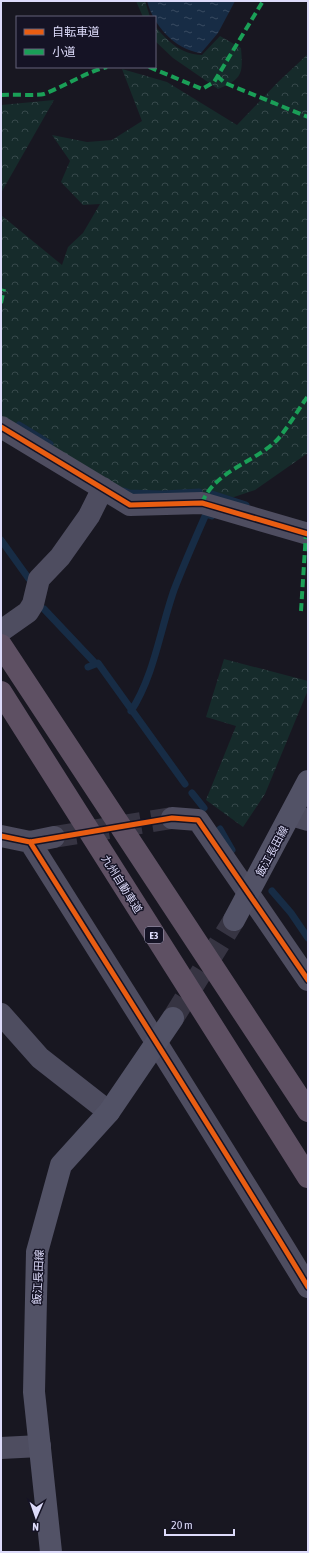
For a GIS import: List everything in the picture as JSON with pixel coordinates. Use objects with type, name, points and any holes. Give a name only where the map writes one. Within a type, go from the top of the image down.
[{"type":"highway","points":[[1,645],[308,1111]]},
{"type":"highway","name":"九州自動車道","points":[[1,692],[308,1177]]},
{"type":"main road","name":"飯江長田線","points":[[234,920],[249,894],[299,818],[308,782]]},
{"type":"main road","name":"飯江長田線","points":[[51,1552],[34,1392],[37,1252],[61,1165],[109,1112],[173,1018]]},
{"type":"street","points":[[1,428],[130,505],[202,503],[308,534]]},
{"type":"street","points":[[1,631],[28,612],[33,604],[39,578],[60,557],[89,516],[103,488]]},
{"type":"street","points":[[172,818],[198,820],[308,980]]},
{"type":"street","points":[[1,836],[30,842],[54,837]]},
{"type":"street","points":[[30,842],[156,1043],[219,1140],[308,1287]]},
{"type":"street","points":[[1,1014],[40,1058],[109,1112]]},
{"type":"street","points":[[1,1448],[40,1446]]},
{"type":"green space","points":[[136,1],[145,1],[150,16],[143,16]]},
{"type":"green space","points":[[156,27],[170,42],[182,50],[188,53],[202,55],[220,36],[241,48],[242,64],[240,74],[237,78],[218,89],[173,58],[156,42]]},
{"type":"green space","points":[[308,54],[308,453],[255,490],[225,500],[132,497],[1,418],[1,215],[62,265],[68,247],[83,233],[100,204],[83,205],[61,182],[70,161],[52,135],[87,142],[112,140],[142,121],[122,69],[167,82],[237,125],[278,82]]},
{"type":"green space","points":[[54,100],[1,193],[1,105]]},
{"type":"green space","points":[[224,659],[308,681],[308,690],[265,794],[243,827],[206,800],[236,726],[206,717]]},
{"type":"water","points":[[147,1],[235,1],[218,33],[201,53],[182,47],[174,41],[160,27],[156,21],[156,16],[153,16]]},
{"type":"waterway","points":[[19,425],[50,444]]},
{"type":"waterway","points":[[124,491],[129,493],[162,494],[199,492]]},
{"type":"waterway","points":[[212,494],[246,505]]},
{"type":"waterway","points":[[131,711],[139,697],[151,668],[169,605],[186,561],[206,514],[212,516]]},
{"type":"waterway","points":[[1,540],[29,579]]},
{"type":"waterway","points":[[44,609],[95,663]]},
{"type":"waterway","points":[[88,667],[98,663],[185,784]]},
{"type":"waterway","points":[[192,793],[204,808]]},
{"type":"waterway","points":[[220,829],[232,850]]},
{"type":"waterway","points":[[272,891],[291,913],[308,938]]},
{"type":"tunnel","points":[[54,837],[172,818]]},
{"type":"tunnel","points":[[173,1018],[234,920]]},
{"type":"marked path","points":[[151,68],[202,89],[214,82],[263,1]]},
{"type":"marked path","points":[[1,95],[44,94],[104,68]]},
{"type":"marked path","points":[[217,76],[225,83],[308,117]]},
{"type":"marked path","points":[[1,303],[4,289]]},
{"type":"marked path","points":[[202,503],[208,492],[216,483],[269,447],[278,439],[308,396]]},
{"type":"marked path","points":[[301,611],[306,533]]},
{"type":"cycle path","points":[[1,427],[130,505],[202,503],[308,534]]},
{"type":"cycle path","points":[[1,836],[30,842],[172,818],[198,820],[308,980]]},
{"type":"cycle path","points":[[30,842],[205,1119],[308,1287]]}]
